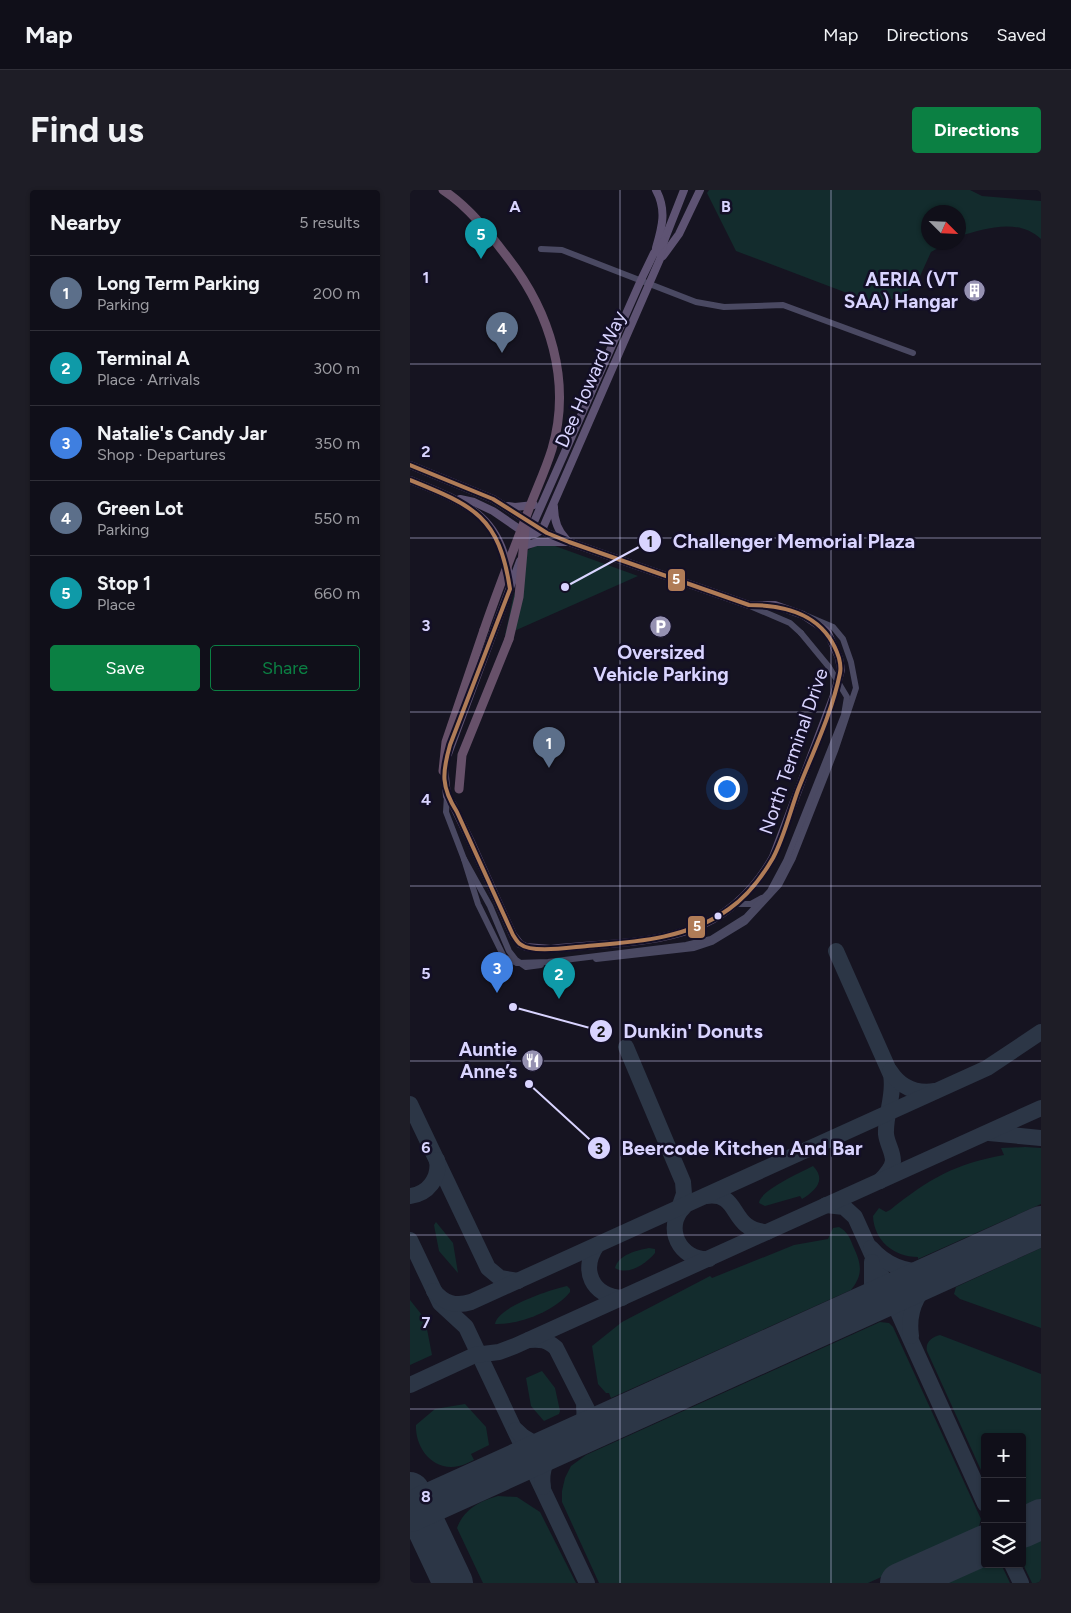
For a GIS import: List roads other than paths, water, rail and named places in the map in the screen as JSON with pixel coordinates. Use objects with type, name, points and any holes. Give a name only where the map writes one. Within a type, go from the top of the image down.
[{"type":"highway","points":[[443,190],[477,220],[519,271],[548,326],[554,347],[559,399],[552,449],[484,630],[446,742],[444,771]]},
{"type":"highway","points":[[459,788],[462,756],[508,639],[519,597],[527,514]]},
{"type":"main road","points":[[654,252],[664,215],[662,200],[656,190]]},
{"type":"main road","name":"Dee Howard Way","points":[[542,530],[650,283],[660,259],[664,240],[684,190]]},
{"type":"main road","points":[[660,259],[679,234],[700,190]]},
{"type":"main road","name":"Dee Howard Way","points":[[446,796],[444,771],[450,745],[510,589],[528,535],[641,280],[654,252],[664,240]]},
{"type":"main road","points":[[560,487],[558,484],[568,457],[569,442]]},
{"type":"main road","points":[[410,465],[501,504],[542,530],[569,542]]},
{"type":"main road","points":[[410,480],[456,499],[478,512],[490,525],[505,552],[510,589]]},
{"type":"main road","points":[[501,504],[516,507],[527,506],[536,504],[545,496]]},
{"type":"main road","points":[[456,499],[474,502],[528,535],[542,530]]},
{"type":"main road","points":[[554,502],[554,518],[561,534],[569,542]]},
{"type":"main road","points":[[524,546],[533,542],[569,542]]},
{"type":"main road","name":"North Terminal Drive","points":[[446,796],[453,805],[471,842],[504,919],[517,941],[526,947],[550,950],[675,936],[719,917],[737,904],[760,879],[773,857],[834,698],[841,670],[839,658],[827,631],[803,615],[774,605],[749,605],[569,542]]},
{"type":"street","points":[[541,249],[562,250],[696,302],[717,307],[784,305],[912,354]]},
{"type":"street","points":[[595,385],[603,388]]},
{"type":"street","points":[[446,796],[446,812],[464,859],[478,904],[504,957],[517,963],[548,962],[686,945],[711,938],[746,916],[770,891],[786,861],[844,715],[847,697],[841,684],[801,633],[790,622],[749,605]]},
{"type":"street","points":[[464,859],[490,906],[509,951],[516,960],[526,967],[665,952],[704,945],[730,933],[745,922],[779,885],[793,858],[835,751],[856,688],[851,662],[843,639],[833,627],[803,615]]},
{"type":"street","points":[[737,904],[751,904],[763,898],[779,885]]},
{"type":"place","name":"Stop 1","points":[[481,259]]},
{"type":"place","name":"AERIA (VT SAA) Hangar","points":[[974,290]]},
{"type":"place","name":"Green Lot","points":[[502,353]]},
{"type":"place","name":"Challenger Memorial Plaza","points":[[565,587]]},
{"type":"place","name":"Oversized Vehicle Parking","points":[[661,626]]},
{"type":"place","name":"Long Term Parking","points":[[549,768]]},
{"type":"place","name":"Natalie's Candy Jar","points":[[497,993]]},
{"type":"place","name":"Terminal A","points":[[559,999]]},
{"type":"place","name":"Dunkin' Donuts","points":[[513,1007]]},
{"type":"place","name":"Auntie Anne’s","points":[[533,1060]]},
{"type":"place","name":"Beercode Kitchen And Bar","points":[[529,1084]]}]
